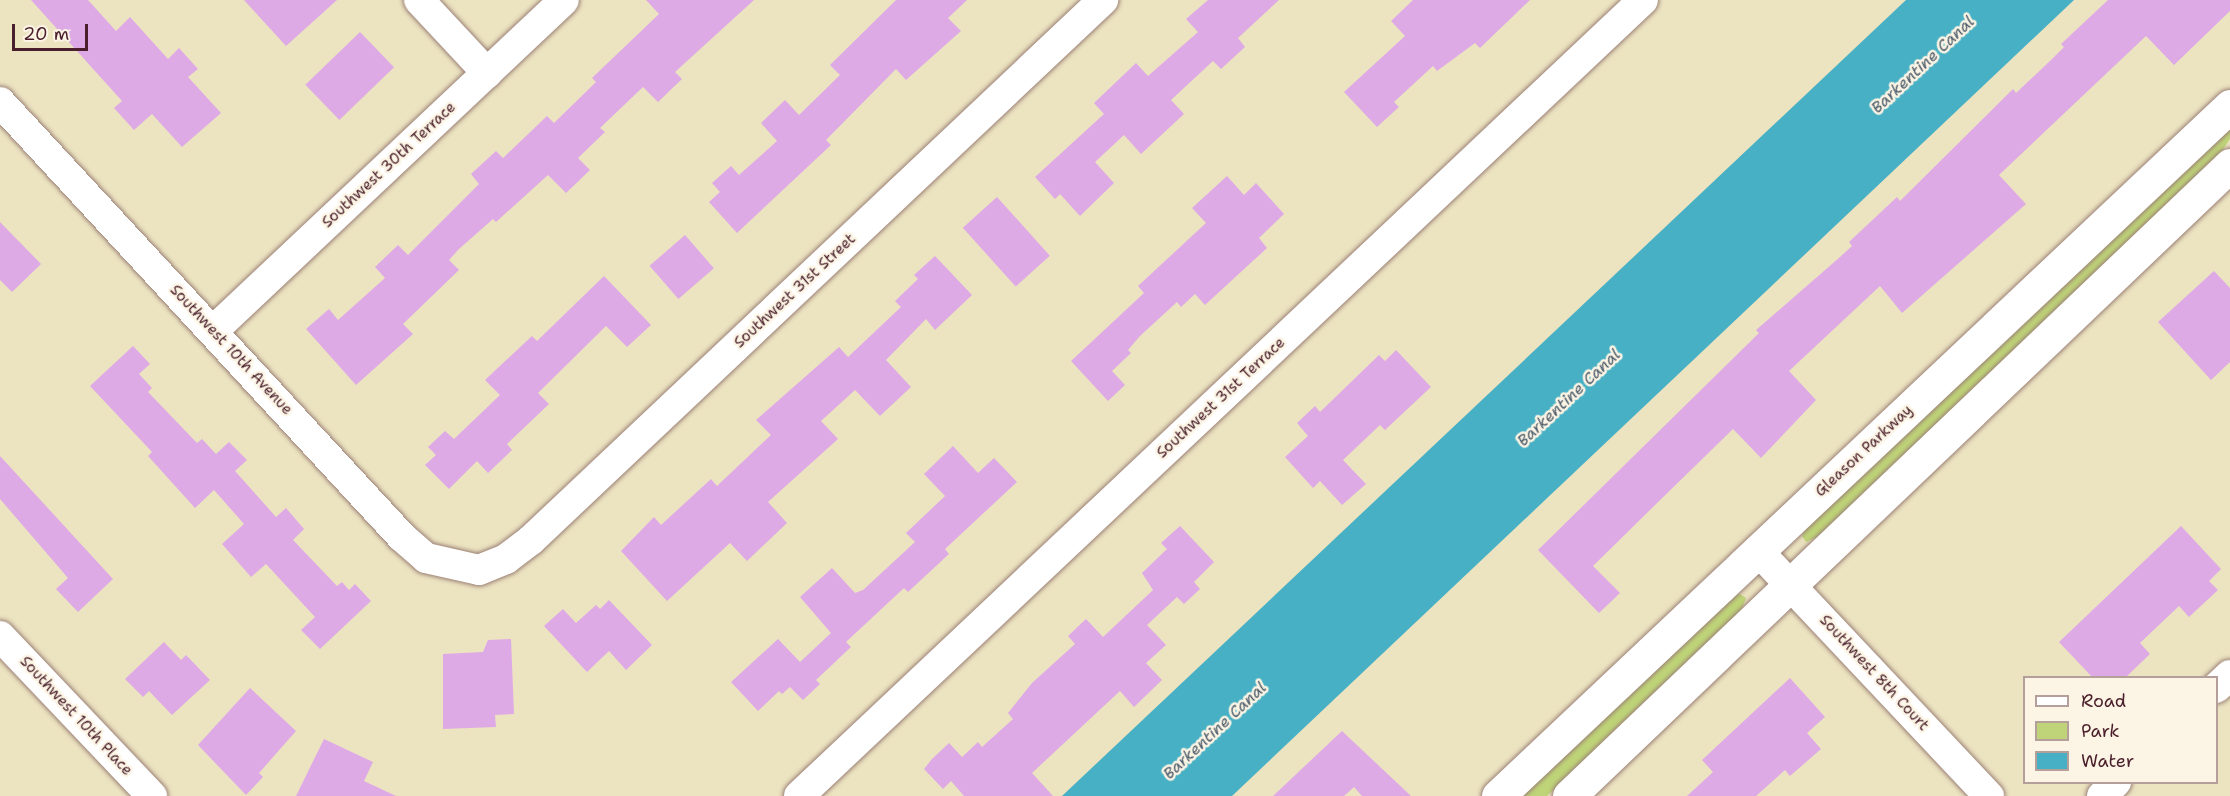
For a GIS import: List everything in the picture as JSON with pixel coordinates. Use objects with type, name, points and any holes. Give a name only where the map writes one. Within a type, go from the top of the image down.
[{"type":"main road","name":"Gleason Parkway","points":[[1498,796],[2230,106]]},
{"type":"main road","points":[[1569,796],[2230,165]]},
{"type":"street","points":[[419,0],[487,73]]},
{"type":"street","name":"Southwest 30th Terrace","points":[[213,331],[564,0]]},
{"type":"street","name":"Southwest 31st Street","points":[[478,570],[506,559],[531,540],[1103,0]]},
{"type":"street","name":"Southwest 31st Terrace","points":[[799,796],[1642,0]]},
{"type":"street","name":"Southwest 10th Avenue","points":[[0,102],[402,537],[426,558],[478,570]]},
{"type":"street","name":"Southwest 8th Court","points":[[1758,551],[1989,796]]},
{"type":"street","name":"Southwest 10th Place","points":[[0,636],[152,796]]},
{"type":"street","points":[[2218,687],[2230,675]]},
{"type":"street","points":[[2102,796],[2115,784]]},
{"type":"green space","points":[[2230,123],[2230,139],[2210,169],[1824,534],[1806,542],[1802,536],[1807,526]]},
{"type":"green space","points":[[1740,594],[1746,598],[1740,614],[1547,796],[1513,796],[1732,597]]},
{"type":"water","name":"Barkentine Canal","points":[[1906,0],[2074,0],[1232,796],[1062,796]]},
{"type":"building","points":[[31,0],[88,0],[116,31],[130,17],[168,59],[179,48],[198,69],[188,77],[221,113],[182,147],[152,114],[134,130],[114,108],[122,101]]},
{"type":"building","points":[[244,0],[337,0],[286,46]]},
{"type":"building","points":[[646,0],[754,0],[675,72],[682,79],[658,102],[643,87],[600,128],[605,132],[578,158],[590,170],[566,193],[548,175],[496,222],[493,219],[459,249],[449,260],[459,270],[403,324],[413,334],[356,385],[306,329],[329,309],[338,320],[385,278],[375,267],[398,245],[408,255],[479,184],[471,174],[496,151],[503,158],[547,116],[554,123],[596,82],[592,78],[659,14]]},
{"type":"building","points":[[896,0],[967,0],[948,18],[961,31],[906,80],[896,69],[826,140],[831,145],[737,233],[709,202],[720,192],[712,183],[731,166],[739,175],[777,141],[761,123],[785,100],[799,115],[840,75],[830,65]]},
{"type":"building","points":[[1208,0],[1279,0],[1238,38],[1245,47],[1221,69],[1213,61],[1171,100],[1184,114],[1141,154],[1124,135],[1095,162],[1114,183],[1080,216],[1060,194],[1055,199],[1035,177],[1104,114],[1094,103],[1136,63],[1148,76],[1198,32],[1186,19]]},
{"type":"building","points":[[1413,0],[1530,0],[1480,48],[1475,43],[1437,71],[1433,66],[1394,102],[1399,107],[1377,127],[1344,92],[1405,36],[1391,21]]},
{"type":"building","points":[[2108,0],[2230,0],[2230,11],[2174,65],[2146,36],[1999,175],[2026,204],[1902,313],[1880,286],[1789,371],[1816,400],[1761,458],[1733,429],[1654,506],[1593,566],[1620,593],[1599,613],[1538,550],[1759,333],[1756,330],[1852,246],[1849,242],[1897,197],[1900,201],[2013,89],[2016,93],[2064,47],[2061,44]]},
{"type":"building","points":[[360,32],[394,67],[339,120],[305,85]]},
{"type":"building","points":[[1227,176],[1244,195],[1256,183],[1284,214],[1259,238],[1267,248],[1205,305],[1195,294],[1181,307],[1177,302],[1140,336],[1128,350],[1131,353],[1112,371],[1125,385],[1108,401],[1071,361],[1144,293],[1138,286],[1206,223],[1192,208]]},
{"type":"building","points":[[997,197],[1050,256],[1016,286],[963,228]]},
{"type":"building","points":[[0,222],[41,264],[12,292],[0,280]]},
{"type":"building","points":[[685,235],[714,268],[678,299],[650,266]]},
{"type":"building","points":[[935,256],[972,295],[935,330],[926,319],[886,360],[911,387],[880,416],[855,390],[821,421],[838,439],[768,502],[787,523],[747,561],[730,543],[667,601],[621,551],[654,517],[661,525],[711,479],[717,486],[771,435],[756,420],[839,347],[848,357],[901,307],[895,301],[918,279],[914,275]]},
{"type":"building","points":[[2214,271],[2230,288],[2230,362],[2211,380],[2158,322]]},
{"type":"building","points":[[604,276],[651,325],[627,347],[606,326],[538,393],[549,404],[507,444],[512,450],[488,473],[477,461],[449,489],[425,465],[436,455],[428,447],[445,431],[454,439],[500,395],[485,380],[532,336],[537,341]]},
{"type":"building","points":[[133,346],[150,364],[139,374],[152,388],[148,392],[197,443],[202,439],[216,454],[229,442],[247,460],[235,471],[276,517],[286,508],[304,529],[293,540],[337,586],[342,582],[349,590],[355,584],[371,601],[320,649],[301,630],[315,617],[266,564],[251,577],[222,544],[244,524],[214,490],[195,508],[148,456],[152,452],[90,386]]},
{"type":"building","points":[[1396,350],[1431,387],[1385,430],[1380,425],[1343,460],[1366,484],[1342,505],[1320,481],[1313,488],[1285,457],[1308,436],[1297,423],[1315,406],[1320,412],[1379,355],[1385,361]]},
{"type":"building","points":[[953,446],[978,473],[994,458],[1017,482],[945,549],[949,554],[908,592],[904,588],[846,642],[851,647],[816,680],[820,684],[803,700],[790,687],[782,694],[779,691],[758,711],[731,682],[778,639],[800,662],[831,633],[800,597],[832,568],[855,593],[863,590],[915,542],[906,533],[945,496],[924,474]]},
{"type":"building","points":[[0,456],[113,579],[78,612],[56,589],[68,578],[0,499]]},
{"type":"building","points":[[1180,526],[1214,562],[1194,582],[1200,589],[1184,604],[1177,597],[1147,625],[1166,645],[1146,663],[1162,680],[1134,707],[1120,691],[1032,773],[1053,796],[964,796],[951,781],[943,789],[924,769],[932,759],[949,743],[962,757],[978,742],[982,747],[1013,719],[1008,713],[1032,683],[1075,644],[1068,636],[1086,619],[1103,637],[1153,590],[1142,573],[1167,549],[1161,543]]},
{"type":"building","points":[[2181,526],[2221,569],[2209,581],[2218,590],[2189,617],[2179,606],[2140,643],[2150,654],[2127,676],[2091,676],[2059,642]]},
{"type":"building","points":[[609,600],[652,645],[626,670],[609,651],[587,672],[544,626],[563,609],[576,623],[596,605],[600,609]]},
{"type":"building","points":[[511,639],[514,714],[495,715],[496,727],[443,729],[443,654],[483,652],[488,640]]},
{"type":"building","points":[[164,642],[181,660],[186,655],[210,680],[172,715],[149,691],[143,697],[125,679]]},
{"type":"building","points":[[1790,678],[1825,717],[1807,733],[1821,749],[1790,776],[1785,770],[1756,796],[1687,796],[1713,772],[1702,760]]},
{"type":"building","points":[[250,688],[296,731],[259,773],[263,777],[246,795],[198,745]]},
{"type":"building","points":[[1342,731],[1411,796],[1362,796],[1354,787],[1344,796],[1273,796]]},
{"type":"building","points":[[324,739],[373,762],[364,781],[396,796],[296,796]]}]
